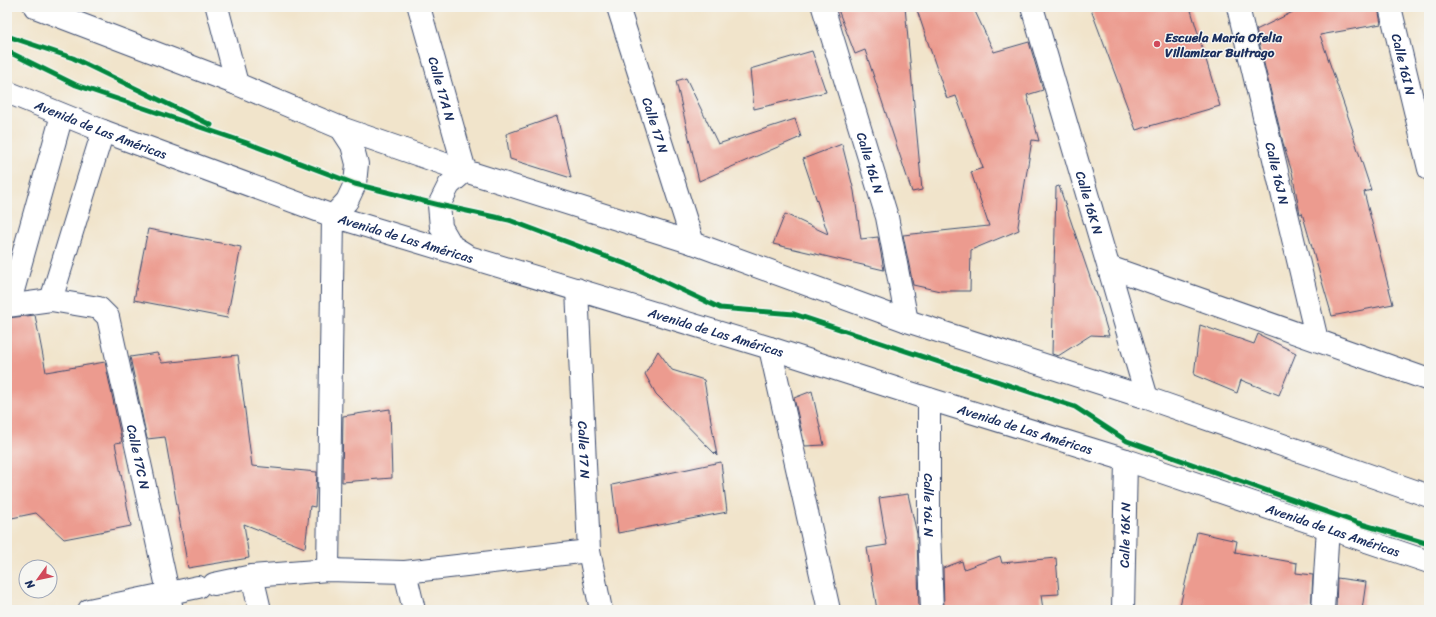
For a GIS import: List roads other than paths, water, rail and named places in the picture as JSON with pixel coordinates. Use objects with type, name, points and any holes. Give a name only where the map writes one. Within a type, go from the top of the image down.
[{"type":"street","points":[[35,7],[237,84],[341,128],[465,171],[693,244],[907,321],[1147,398],[1429,496]]},
{"type":"street","points":[[217,7],[237,84]]},
{"type":"street","name":"Calle 17A N","points":[[419,7],[465,171]]},
{"type":"street","name":"Calle 17 N","points":[[618,7],[693,244]]},
{"type":"street","name":"Calle 16L N","points":[[823,7],[887,217],[907,321]]},
{"type":"street","name":"Calle 16K N","points":[[1032,7],[1147,398]]},
{"type":"street","name":"Calle 16J N","points":[[1238,7],[1317,340]]},
{"type":"street","name":"Calle 16I N","points":[[1390,7],[1429,169]]},
{"type":"street","name":"Avenida de Las Américas","points":[[7,92],[103,131],[333,216],[770,348],[1126,460],[1429,562]]},
{"type":"street","points":[[62,115],[8,305],[51,300],[103,131]]},
{"type":"street","points":[[328,570],[333,216],[347,201],[355,184],[357,164],[352,145],[341,128]]},
{"type":"street","points":[[465,171],[449,185],[439,205],[441,227],[452,246],[470,258]]},
{"type":"street","points":[[1108,266],[1429,380]]},
{"type":"street","name":"Calle 17 N","points":[[577,289],[589,551],[601,610]]},
{"type":"street","name":"Calle 17C N","points":[[51,300],[99,308],[108,317],[170,602]]},
{"type":"street","points":[[770,348],[829,610]]},
{"type":"street","name":"Calle 16L N","points":[[929,399],[929,532],[932,610]]},
{"type":"street","name":"Calle 16K N","points":[[1123,610],[1126,460]]},
{"type":"street","points":[[1323,610],[1328,527]]},
{"type":"street","points":[[90,610],[170,602],[206,586],[252,576],[328,570],[405,572],[589,551]]},
{"type":"street","points":[[405,572],[414,610]]},
{"type":"street","points":[[252,576],[260,610]]},
{"type":"place","name":"Escuela María Ofelia Villamizar Buitrago","points":[[1157,44]]}]
